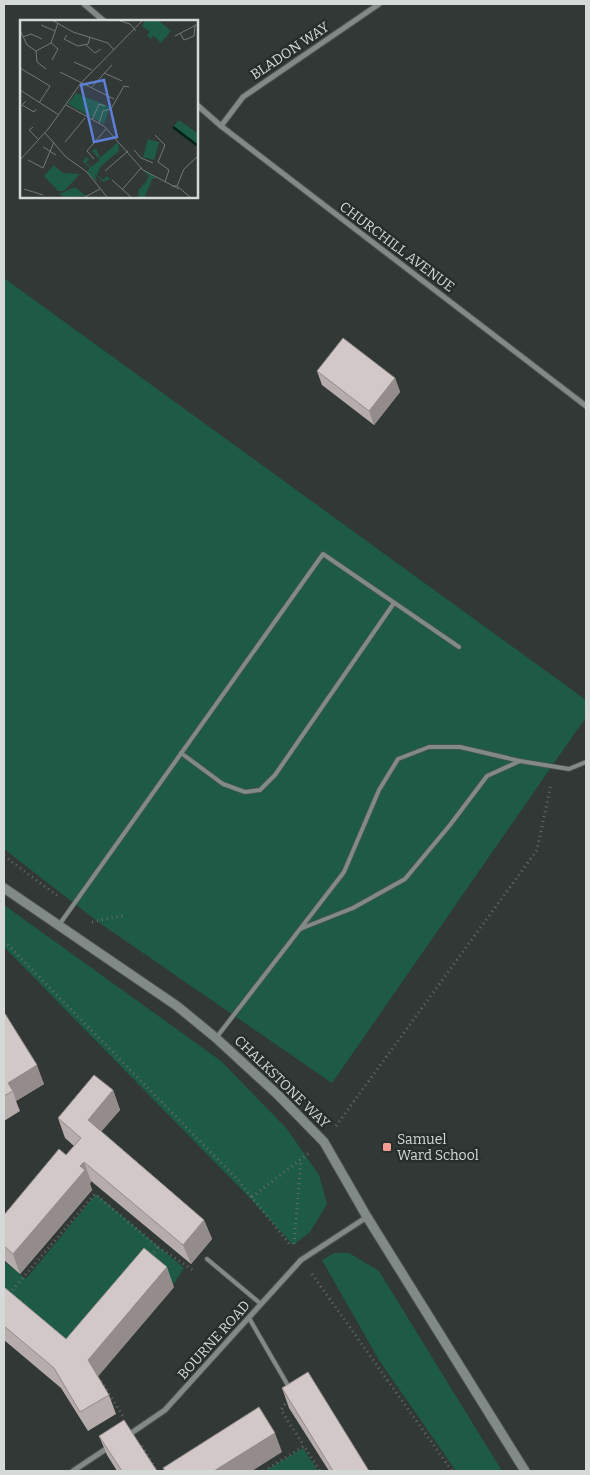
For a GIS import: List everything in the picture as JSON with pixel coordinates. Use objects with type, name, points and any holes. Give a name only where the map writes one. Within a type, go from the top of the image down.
[{"type":"street","points":[[84,4],[103,20]]},
{"type":"street","name":"BLADON WAY","points":[[221,126],[243,97],[379,4]]},
{"type":"street","name":"CHURCHILL AVENUE","points":[[198,106],[221,126],[586,406]]},
{"type":"street","name":"CHALKSTONE WAY","points":[[4,888],[177,1006],[216,1038],[278,1095],[324,1142],[366,1217],[525,1471]]},
{"type":"street","name":"BOURNE ROAD","points":[[73,1471],[165,1410],[302,1260],[366,1217]]},
{"type":"lane","points":[[59,925],[323,554],[459,648]]},
{"type":"lane","points":[[181,753],[223,784],[245,792],[260,790],[275,775],[394,602]]},
{"type":"lane","points":[[216,1038],[344,872],[379,790],[398,759],[429,747],[460,747],[520,761],[570,769],[586,762]]},
{"type":"lane","points":[[300,929],[353,908],[404,879],[450,825],[487,776],[520,761]]},
{"type":"lane","points":[[207,1259],[261,1304]]},
{"type":"lane","points":[[249,1318],[292,1391]]},
{"type":"path","points":[[252,1197],[324,1142],[537,850],[555,767]]},
{"type":"path","points":[[4,941],[238,1180],[293,1249],[301,1160]]},
{"type":"path","points":[[4,1293],[7,1296],[95,1194],[158,1247],[192,1270],[207,1259]]},
{"type":"path","points":[[146,1261],[158,1247]]},
{"type":"path","points":[[302,1260],[452,1471]]},
{"type":"path","points":[[98,1376],[158,1471]]},
{"type":"path","points":[[292,1391],[282,1410],[320,1471]]},
{"type":"path","points":[[264,1471],[304,1446]]},
{"type":"green space","points":[[4,278],[586,700],[586,717],[332,1083],[101,924],[4,849]]},
{"type":"green space","points":[[4,905],[221,1061],[287,1129],[319,1175],[327,1204],[310,1232],[293,1245],[247,1195],[4,947]]},
{"type":"green space","points":[[96,1194],[184,1268],[173,1285],[146,1263],[72,1351],[4,1293],[4,1261],[26,1279]]},
{"type":"green space","points":[[334,1253],[349,1253],[379,1271],[502,1471],[456,1471],[379,1360],[322,1260]]},
{"type":"green space","points":[[303,1448],[318,1471],[265,1471]]},
{"type":"building","points":[[343,338],[395,378],[369,411],[317,371]]},
{"type":"building","points":[[4,1012],[37,1065],[8,1083],[13,1091],[4,1096]]},
{"type":"building","points":[[94,1075],[113,1090],[88,1120],[204,1220],[183,1245],[84,1162],[80,1166],[85,1170],[13,1254],[4,1246],[4,1215],[59,1149],[66,1155],[81,1138],[58,1118]]},
{"type":"building","points":[[144,1248],[167,1267],[88,1360],[109,1395],[80,1412],[54,1368],[4,1326],[4,1287],[66,1339]]},
{"type":"building","points":[[308,1372],[369,1471],[333,1471],[282,1388]]},
{"type":"building","points":[[259,1407],[275,1433],[214,1471],[165,1471],[163,1468]]},
{"type":"building","points":[[124,1420],[157,1471],[122,1471],[99,1436]]},
{"type":"place","name":"Samuel Ward School","points":[[387,1147]]}]
